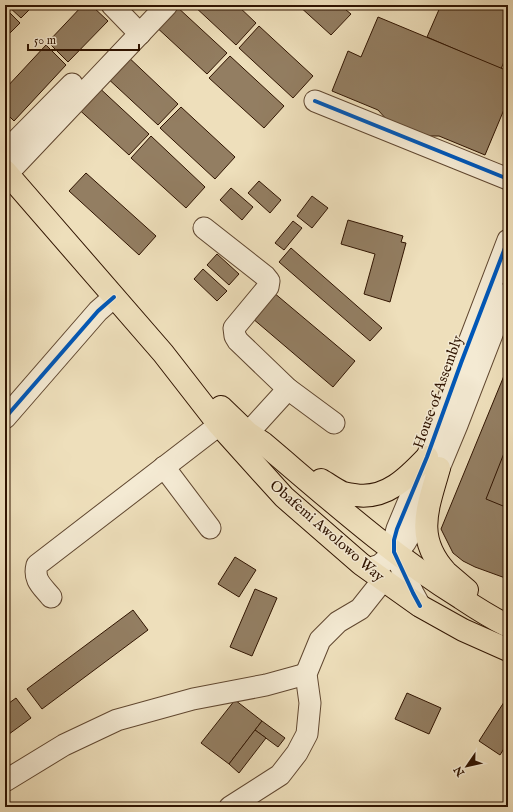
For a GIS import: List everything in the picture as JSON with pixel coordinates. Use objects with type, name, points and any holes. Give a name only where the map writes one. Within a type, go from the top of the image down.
[{"type":"main road","name":"Obafemi Awolowo Way","points":[[6,173],[164,353],[219,425],[284,497],[361,564],[420,606],[463,630],[508,650]]},
{"type":"main road","name":"Obafemi Awolowo Way","points":[[164,353],[256,438],[394,552],[438,584],[507,626]]},
{"type":"main road","points":[[256,438],[284,451],[319,479],[343,493],[362,496],[380,494],[433,463]]},
{"type":"main road","points":[[433,463],[426,516],[426,537],[434,556],[446,572],[507,626]]},
{"type":"street","points":[[112,5],[135,29]]},
{"type":"street","points":[[135,29],[148,5]]},
{"type":"street","points":[[6,173],[60,107],[135,29],[167,5]]},
{"type":"street","points":[[315,101],[508,179]]},
{"type":"street","points":[[5,152],[60,107]]},
{"type":"street","points":[[204,228],[265,276],[269,281],[268,287],[234,328],[235,336],[238,341],[288,389],[334,423]]},
{"type":"street","name":"House of Assembly","points":[[433,463],[461,363],[508,240]]},
{"type":"street","name":"House of Assembly","points":[[394,552],[394,540],[397,529],[433,463],[457,425],[508,293]]},
{"type":"street","points":[[5,418],[98,311],[114,297]]},
{"type":"street","points":[[256,438],[288,389]]},
{"type":"street","points":[[51,597],[37,581],[35,572],[37,565],[219,425]]},
{"type":"street","points":[[164,467],[210,528]]},
{"type":"street","points":[[230,807],[280,775],[297,753],[307,734],[310,703],[306,674],[320,640],[338,622],[360,609],[380,565],[394,552],[412,593],[420,606]]},
{"type":"street","points":[[5,781],[64,745],[118,720],[193,699],[266,685],[306,674]]},
{"type":"building","points":[[7,5],[34,5],[21,18]]},
{"type":"building","points":[[83,5],[91,5],[108,21],[68,62],[48,42]]},
{"type":"building","points":[[175,5],[227,53],[207,74],[153,24]]},
{"type":"building","points":[[193,5],[237,5],[256,23],[236,45]]},
{"type":"building","points":[[298,5],[340,5],[351,14],[331,35]]},
{"type":"building","points":[[441,5],[508,5],[508,52],[501,69],[427,37]]},
{"type":"building","points":[[5,8],[20,23],[5,38]]},
{"type":"building","points":[[378,17],[508,71],[508,100],[485,155],[439,136],[425,136],[388,121],[378,110],[332,91],[348,51],[361,57]]},
{"type":"building","points":[[259,26],[313,76],[293,98],[239,48]]},
{"type":"building","points":[[46,45],[66,65],[14,121],[5,112],[5,89]]},
{"type":"building","points":[[124,53],[178,104],[158,125],[104,75]]},
{"type":"building","points":[[230,56],[284,106],[264,128],[209,78]]},
{"type":"building","points":[[94,83],[149,134],[129,155],[74,105]]},
{"type":"building","points":[[181,107],[235,157],[215,179],[160,128]]},
{"type":"building","points":[[151,136],[205,187],[186,208],[131,158]]},
{"type":"building","points":[[86,173],[156,236],[139,255],[69,191]]},
{"type":"building","points":[[259,181],[281,200],[270,213],[248,193]]},
{"type":"building","points":[[231,188],[253,207],[242,220],[220,200]]},
{"type":"building","points":[[312,196],[328,208],[312,228],[297,216]]},
{"type":"building","points":[[348,220],[403,236],[401,242],[406,243],[390,302],[364,294],[375,254],[341,244]]},
{"type":"building","points":[[293,221],[302,228],[284,250],[275,243]]},
{"type":"building","points":[[291,248],[382,328],[370,341],[279,262]]},
{"type":"building","points":[[217,254],[239,274],[229,285],[207,265]]},
{"type":"building","points":[[203,269],[227,291],[217,301],[194,279]]},
{"type":"building","points":[[273,292],[355,361],[333,387],[252,318]]},
{"type":"building","points":[[508,366],[508,579],[463,561],[453,553],[441,529]]},
{"type":"building","points":[[508,443],[508,508],[486,499]]},
{"type":"building","points":[[235,557],[256,570],[239,597],[218,584]]},
{"type":"building","points":[[255,589],[277,598],[252,656],[230,647]]},
{"type":"building","points":[[133,610],[148,630],[42,709],[27,689]]},
{"type":"building","points":[[407,693],[441,708],[429,734],[395,719]]},
{"type":"building","points":[[16,698],[31,718],[5,737],[5,706]]},
{"type":"building","points":[[506,699],[508,700],[508,742],[500,755],[479,741]]},
{"type":"building","points":[[235,700],[262,721],[229,764],[201,743]]},
{"type":"building","points":[[262,721],[285,738],[278,747],[255,730]]},
{"type":"building","points":[[255,730],[266,738],[239,773],[229,764]]},
{"type":"cycle path","points":[[315,101],[508,179]]},
{"type":"cycle path","points":[[420,606],[394,552],[394,540],[397,529],[427,457],[508,240]]},
{"type":"cycle path","points":[[5,418],[98,311],[114,297]]}]
